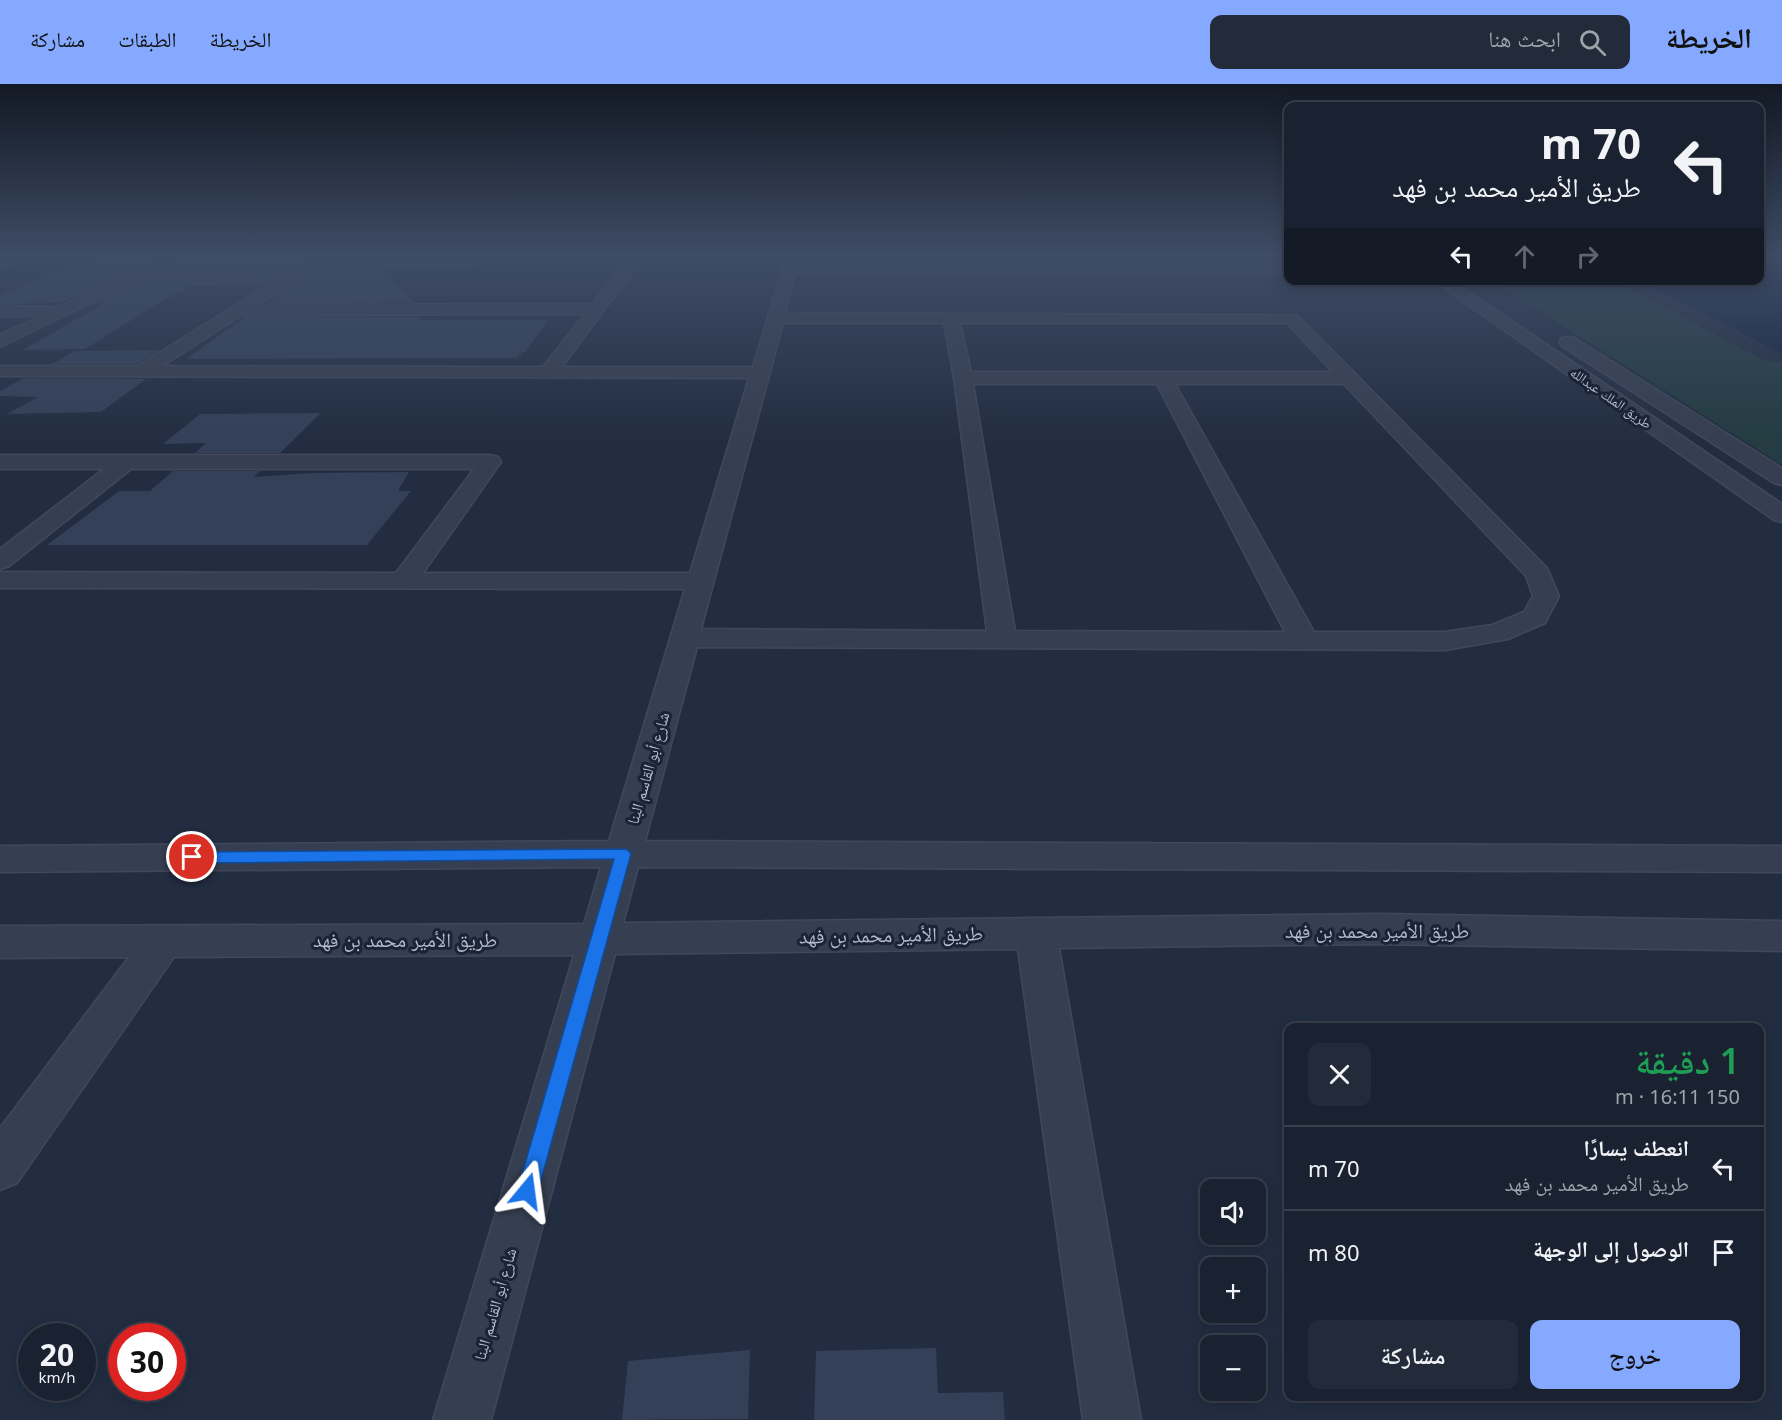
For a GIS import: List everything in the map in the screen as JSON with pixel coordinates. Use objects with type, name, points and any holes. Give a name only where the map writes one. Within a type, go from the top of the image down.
[{"type":"street","points":[[0,342],[52,316]]},
{"type":"street","points":[[142,371],[229,316]]},
{"type":"street","points":[[549,372],[591,316]]},
{"type":"street","name":"طريق الملك عبدالله","points":[[1493,316],[1782,515]]},
{"type":"street","points":[[684,638],[1445,641],[1498,633],[1535,617],[1546,596],[1538,574],[1291,318],[775,318]]},
{"type":"street","name":"شارع أبو القاسم البنا","points":[[462,1420],[775,318]]},
{"type":"street","points":[[951,318],[963,378],[1002,638]]},
{"type":"street","name":"طريق الملك عبدالله","points":[[1552,333],[1782,478]]},
{"type":"street","points":[[0,371],[760,373]]},
{"type":"street","points":[[963,378],[1350,378]]},
{"type":"street","points":[[1163,378],[1304,640]]},
{"type":"street","points":[[1665,435],[1670,453],[1782,533]]},
{"type":"street","points":[[0,462],[490,462],[405,579]]},
{"type":"street","points":[[0,561],[126,462]]},
{"type":"street","points":[[0,580],[701,581]]},
{"type":"street","points":[[1593,858],[1741,845],[1782,835]]},
{"type":"street","points":[[0,858],[623,854],[1782,859]]},
{"type":"street","name":"طريق الأمير محمد بن فهد","points":[[0,942],[599,939],[1379,929],[1782,936]]},
{"type":"street","points":[[1036,933],[1112,1420]]},
{"type":"street","points":[[1659,935],[1782,957]]},
{"type":"street","points":[[0,1167],[163,941]]},
{"type":"green space","points":[[1548,316],[1682,316],[1763,360],[1782,363],[1782,465]]},
{"type":"water","points":[[1709,316],[1782,316],[1782,354]]},
{"type":"building","points":[[82,316],[138,316],[85,349],[23,350]]},
{"type":"building","points":[[245,317],[548,320],[518,358],[186,359]]},
{"type":"building","points":[[160,350],[137,364],[52,364],[75,351]]},
{"type":"building","points":[[24,378],[146,379],[101,412],[7,414],[38,397],[0,396],[0,391]]},
{"type":"building","points":[[321,413],[280,453],[195,453],[206,443],[163,444],[200,414]]},
{"type":"building","points":[[173,471],[260,471],[254,477],[312,473],[409,472],[398,491],[411,491],[367,545],[47,545],[119,491],[150,491]]},
{"type":"building","points":[[936,1348],[938,1393],[1003,1392],[1005,1420],[814,1420],[816,1351]]},
{"type":"building","points":[[750,1350],[748,1419],[622,1420],[628,1361]]},
{"type":"route","points":[[192,857],[623,854],[527,1191]]}]
